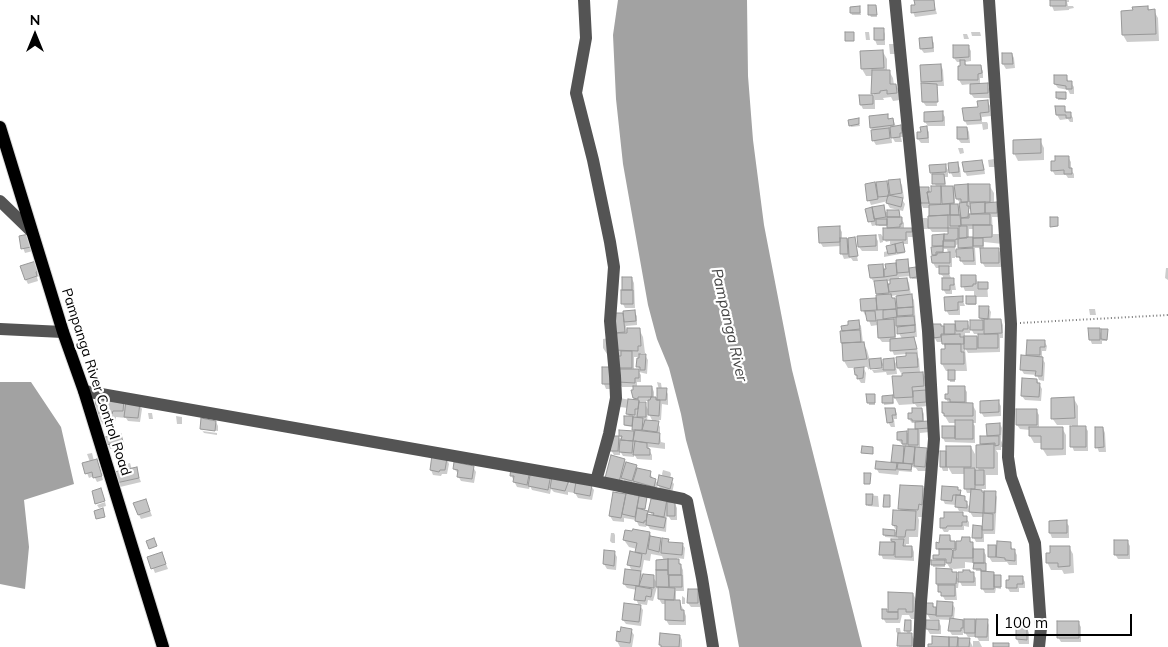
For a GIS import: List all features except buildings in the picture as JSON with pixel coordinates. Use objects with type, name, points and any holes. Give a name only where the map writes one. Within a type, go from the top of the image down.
[{"type":"main road","name":"Pampanga River Control Road","points":[[0,127],[4,152],[32,232],[62,332],[84,391],[163,647]]},
{"type":"street","points":[[584,0],[586,38],[576,93],[593,160],[614,267],[610,321],[616,398],[611,428],[596,481]]},
{"type":"street","points":[[895,0],[928,331],[934,439],[919,647]]},
{"type":"street","points":[[990,0],[1010,324],[1009,462],[1011,477],[1035,543],[1041,628],[1039,647]]},
{"type":"street","points":[[0,201],[32,232]]},
{"type":"street","points":[[0,329],[62,332]]},
{"type":"street","points":[[84,391],[596,481],[683,499],[687,502],[713,647]]},
{"type":"path","points":[[1010,324],[1168,316]]},
{"type":"water","name":"Pampanga River","points":[[618,0],[747,0],[748,76],[753,140],[764,225],[792,370],[862,647],[739,647],[729,591],[686,440],[669,368],[657,339],[648,305],[623,164],[616,99],[613,35]]},
{"type":"water","points":[[0,382],[31,382],[61,427],[74,484],[24,500],[29,547],[25,589],[0,584]]}]
